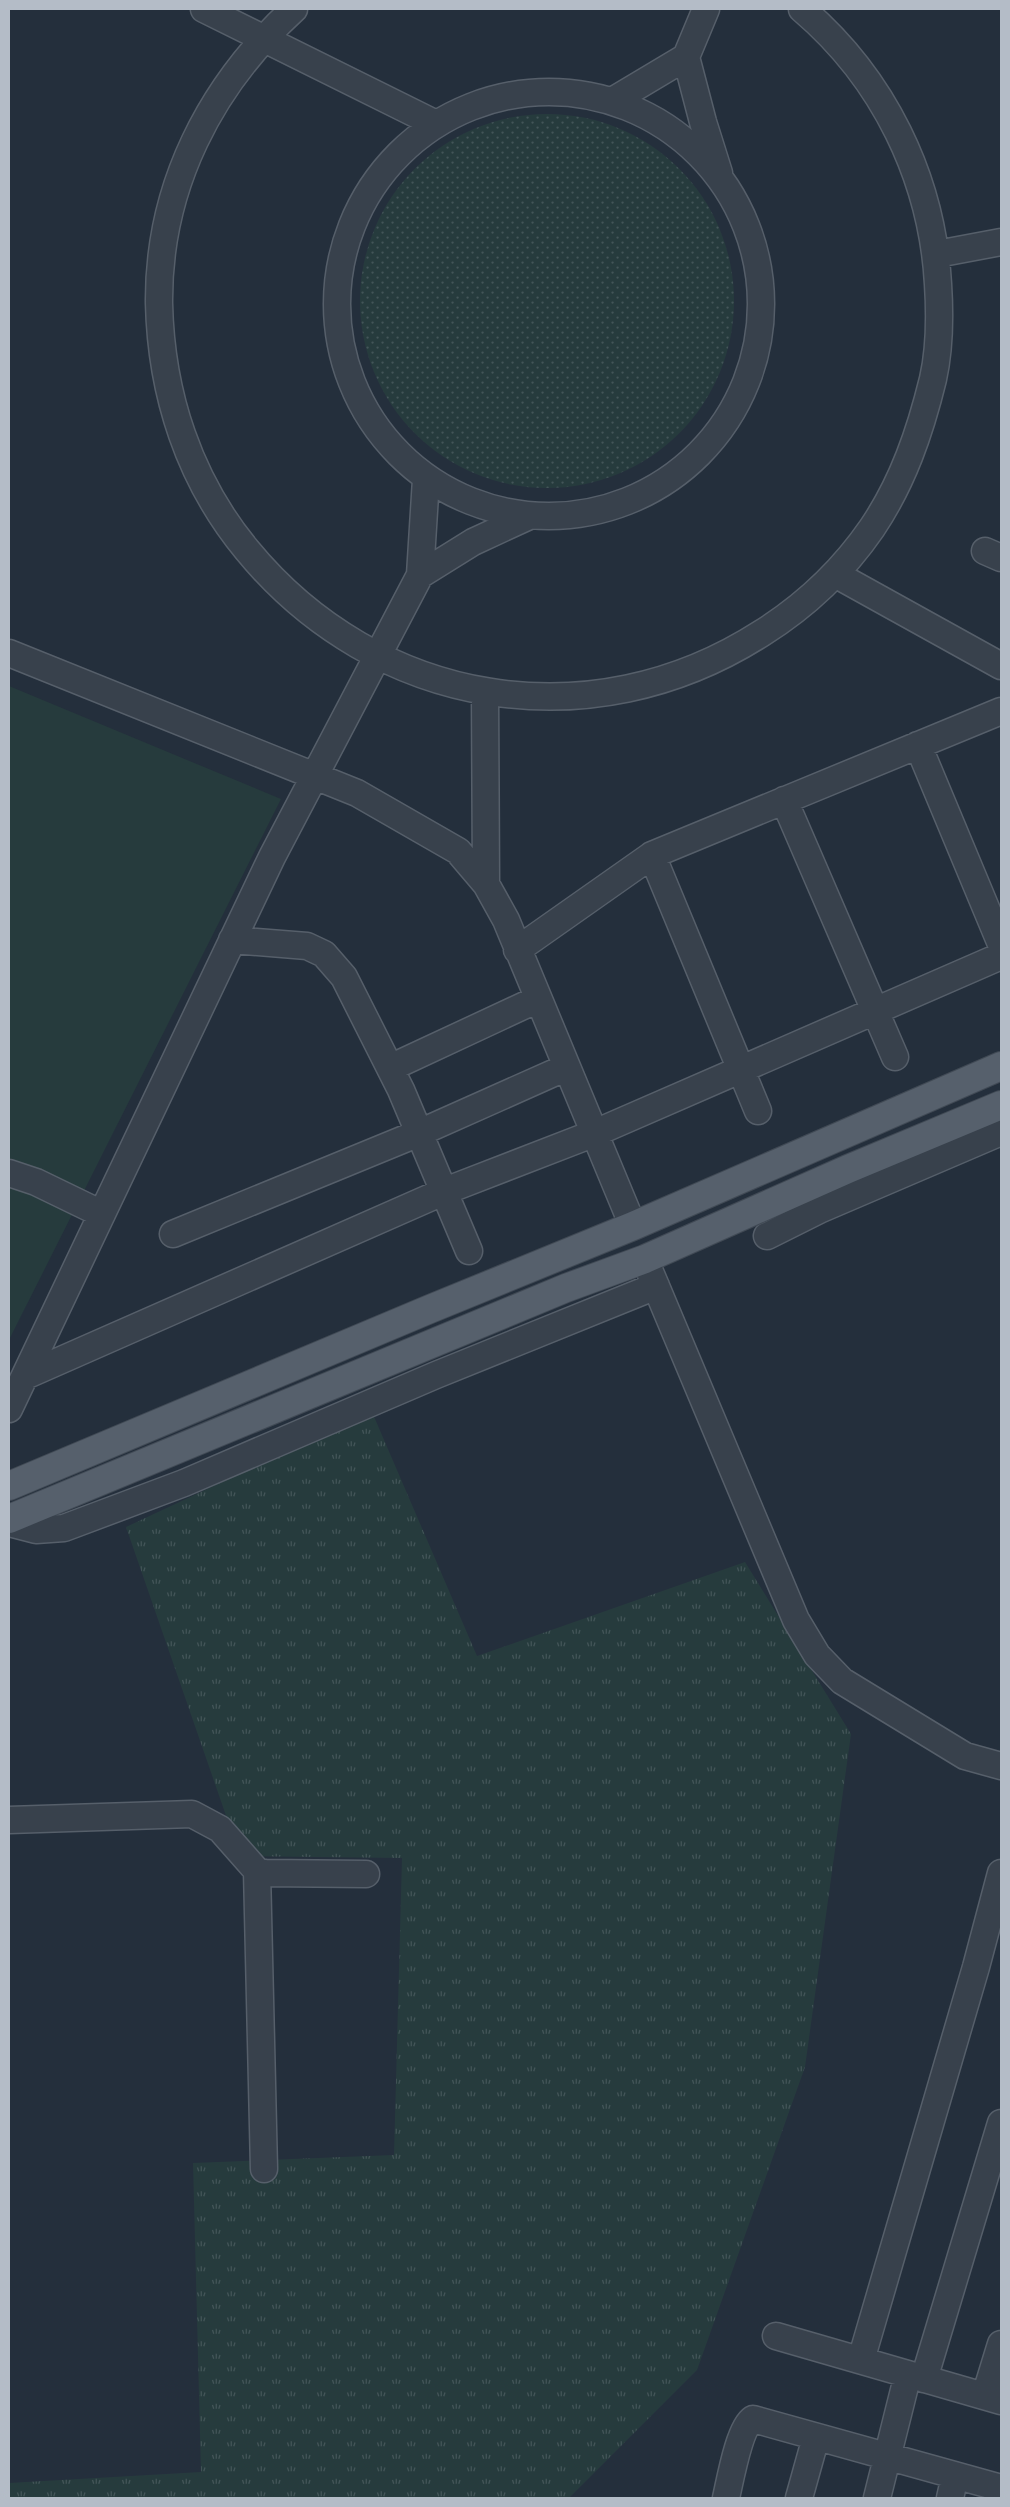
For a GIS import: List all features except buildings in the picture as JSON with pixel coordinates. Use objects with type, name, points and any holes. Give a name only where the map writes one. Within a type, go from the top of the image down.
[{"type":"main road","points":[[9,1486],[633,1226],[1001,1066]]},
{"type":"main road","points":[[9,1521],[566,1288],[826,1193],[848,1169],[1001,1105]]},
{"type":"main road","points":[[833,1138],[848,1169]]},
{"type":"street","points":[[204,9],[434,123]]},
{"type":"street","points":[[294,9],[263,37],[222,89],[191,147],[170,210],[159,275],[160,342],[172,407],[195,470],[228,527],[246,549],[270,578],[320,622],[377,656],[412,672],[448,684],[485,692],[549,697],[613,692],[675,677],[734,652],[788,617],[835,574],[871,529],[900,479],[922,425],[935,369],[939,321],[936,254],[926,203],[910,154],[886,108],[857,65],[823,26],[802,9]]},
{"type":"street","points":[[614,100],[686,56],[706,9]]},
{"type":"street","points":[[686,56],[703,122],[720,176],[756,250],[761,332],[735,410],[681,473],[608,510],[526,517],[474,504],[426,479],[376,430],[345,367],[335,298],[348,230],[382,169],[434,123],[491,98],[526,93],[552,90],[614,100],[673,130],[720,176]]},
{"type":"street","points":[[936,254],[1001,242]]},
{"type":"street","points":[[9,1409],[272,857],[420,575],[426,479]]},
{"type":"street","points":[[420,575],[473,542],[526,517]]},
{"type":"street","points":[[835,574],[1001,666]]},
{"type":"street","points":[[9,653],[357,793],[458,851],[486,884],[506,920],[633,1226]]},
{"type":"street","points":[[485,692],[486,884]]},
{"type":"street","points":[[517,950],[652,855],[1001,710]]},
{"type":"street","points":[[918,745],[1001,944]]},
{"type":"street","points":[[784,800],[894,1058]]},
{"type":"street","points":[[652,855],[758,1111]]},
{"type":"street","points":[[232,940],[307,946],[324,954],[344,977],[420,1133],[469,1251]]},
{"type":"street","points":[[24,1376],[445,1191],[595,1133],[1001,956]]},
{"type":"street","points":[[390,1068],[538,999]]},
{"type":"street","points":[[173,1234],[420,1133],[567,1067]]},
{"type":"street","points":[[767,1236],[826,1193],[1001,1132]]},
{"type":"street","points":[[9,1173],[36,1182],[102,1214]]},
{"type":"street","points":[[645,1259],[796,1620],[816,1655],[842,1681],[965,1756],[1001,1766]]},
{"type":"street","points":[[9,1521],[36,1530],[64,1528],[184,1483],[436,1375],[656,1286]]},
{"type":"street","points":[[9,1820],[192,1814],[220,1829],[257,1871],[265,1873],[366,1874]]},
{"type":"street","points":[[257,1871],[264,2169]]},
{"type":"street","points":[[860,2360],[995,1920],[1001,1873]]},
{"type":"street","points":[[877,2498],[886,2457],[916,2376],[1001,2122]]},
{"type":"street","points":[[776,2336],[993,2399],[1001,2344]]},
{"type":"street","points":[[726,2498],[748,2422],[753,2419],[886,2457],[952,2487],[1001,2488]]},
{"type":"street","points":[[798,2498],[816,2437]]},
{"type":"green space","points":[[547,114],[583,118],[618,128],[651,146],[679,169],[702,197],[720,230],[730,265],[734,301],[730,337],[720,372],[702,405],[679,433],[651,456],[618,474],[583,484],[547,488],[511,484],[476,474],[443,456],[415,433],[392,405],[374,372],[364,337],[360,301],[364,265],[374,230],[392,197],[415,169],[443,146],[476,128],[511,118]]},
{"type":"green space","points":[[9,686],[281,799],[9,1340]]},
{"type":"green space","points":[[372,1412],[477,1656],[745,1562],[851,1734],[805,2067],[697,2370],[569,2498],[9,2498],[9,2483],[201,2472],[193,2163],[394,2155],[402,1858],[240,1856],[126,1527]]}]
